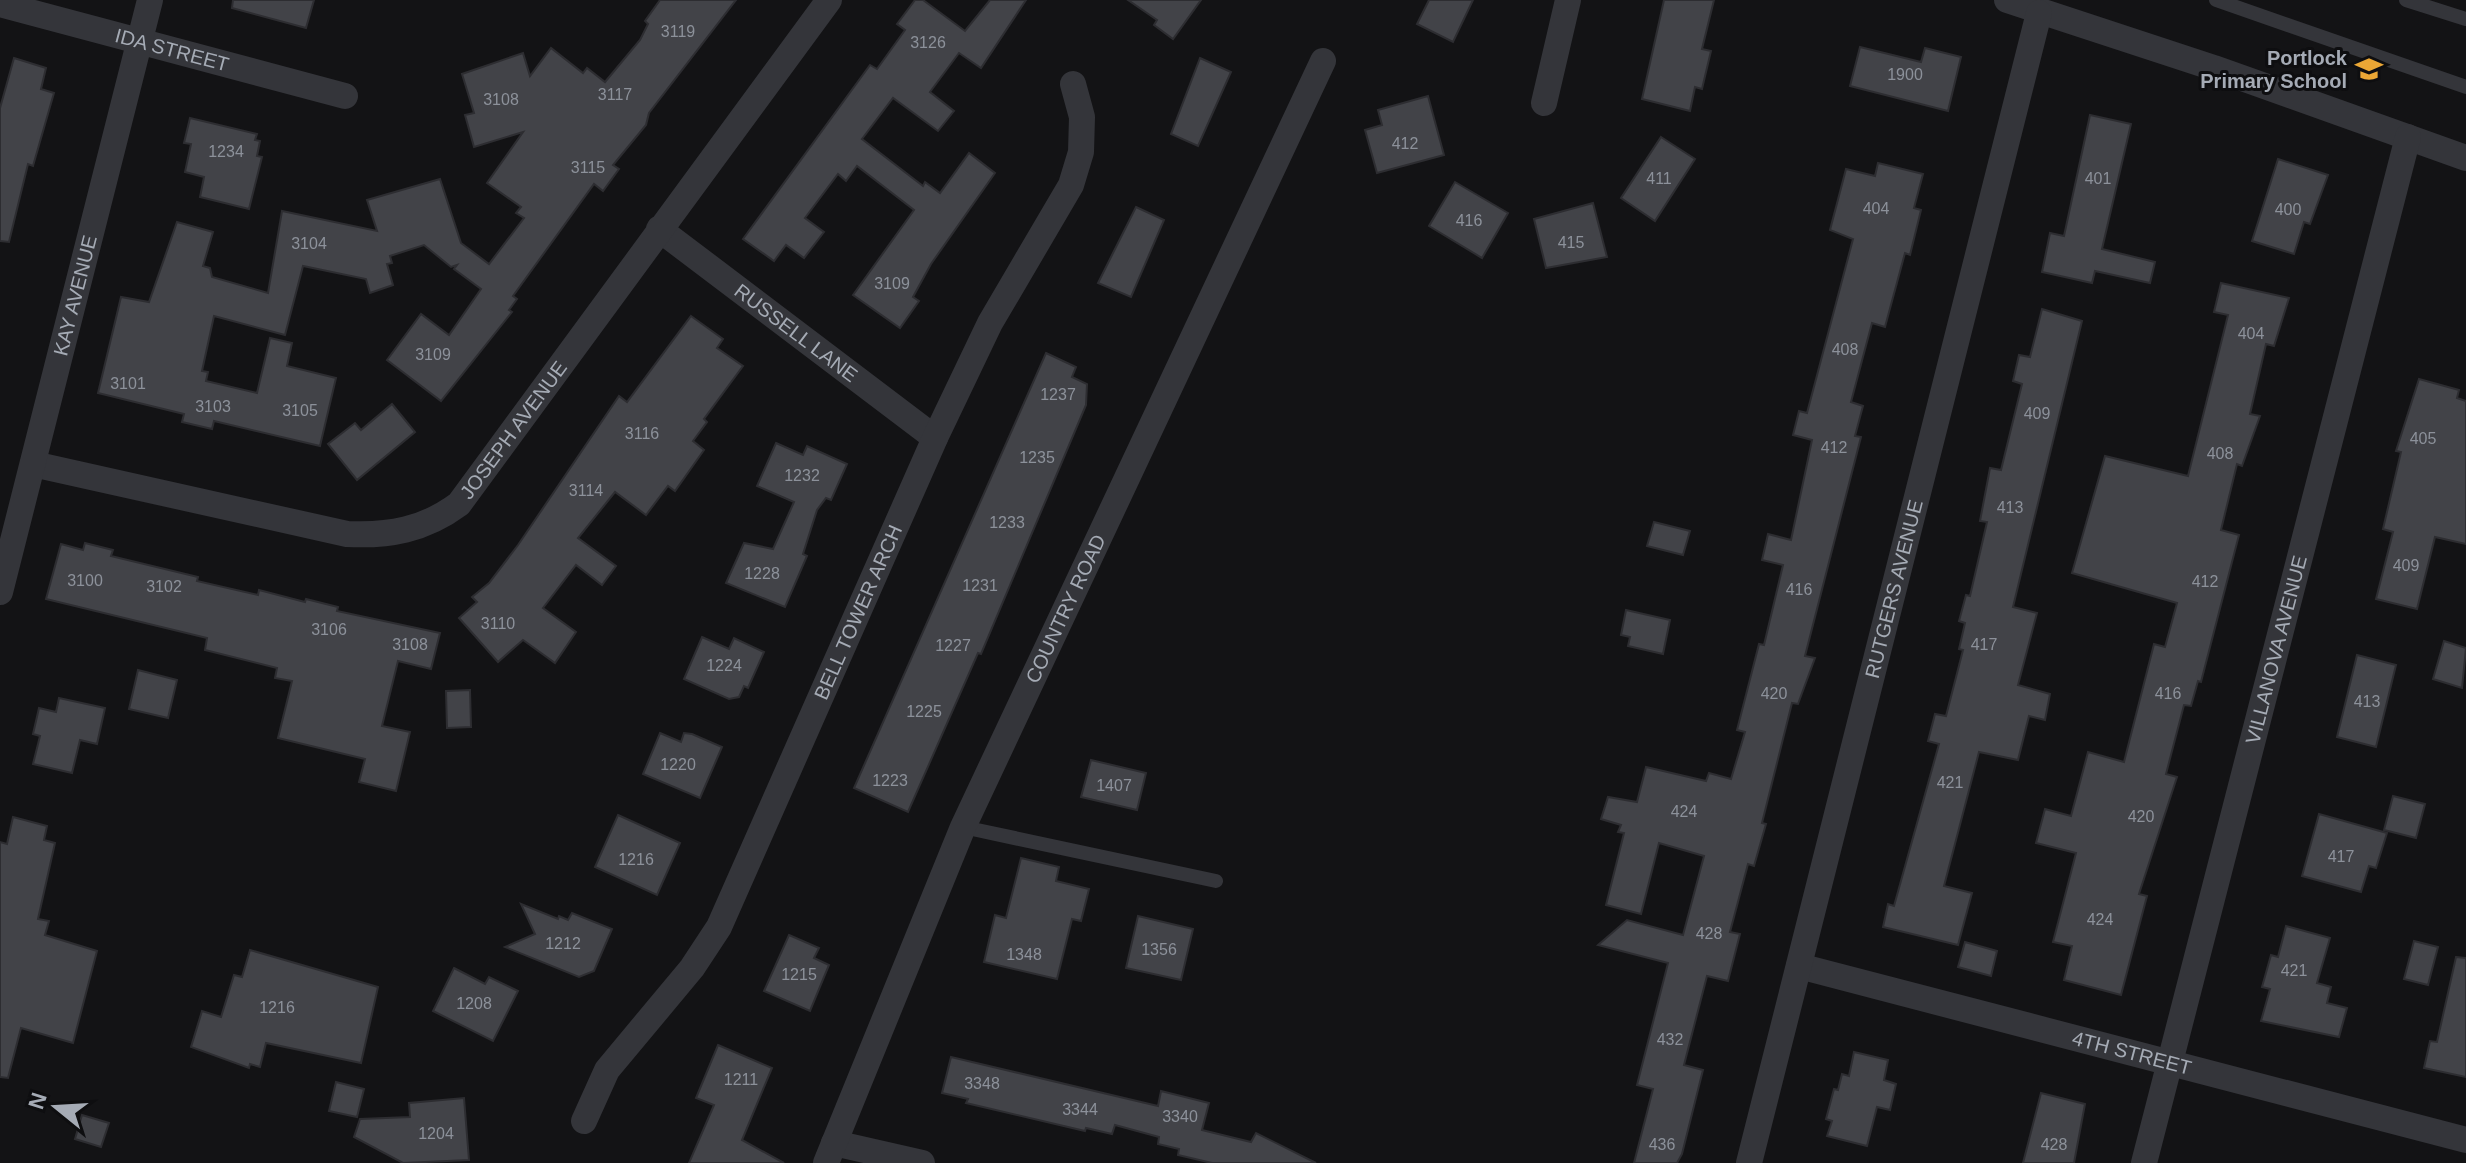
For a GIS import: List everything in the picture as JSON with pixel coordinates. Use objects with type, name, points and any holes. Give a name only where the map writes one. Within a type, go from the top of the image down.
[{"type":"street","name":"KAY AVENUE","points":[[0,592],[150,0]]},
{"type":"street","name":"JOSEPH AVENUE","points":[[33,464],[347,534],[380,535],[437,520],[459,504],[829,0]]},
{"type":"street","points":[[1544,103],[1568,0]]},
{"type":"street","points":[[2007,0],[2214,68],[2466,158]]},
{"type":"street","name":"IDA STREET","points":[[0,4],[345,96]]},
{"type":"street","name":"RUTGERS AVENUE","points":[[1749,1163],[2039,13]]},
{"type":"street","name":"COUNTRY ROAD","points":[[830,1153],[963,827],[1323,61]]},
{"type":"street","name":"BELL TOWER ARCH","points":[[584,1121],[607,1070],[692,968],[719,927],[935,438],[990,323],[1071,185],[1081,152],[1082,117],[1073,84]]},
{"type":"street","name":"VILLANOVA AVENUE","points":[[2144,1163],[2408,137]]},
{"type":"street","name":"RUSSELL LANE","points":[[659,229],[935,438]]},
{"type":"street","name":"4TH STREET","points":[[1799,966],[2168,1065],[2466,1140]]},
{"type":"street","points":[[830,1153],[922,1163]]},
{"type":"lane","points":[[2216,0],[2466,87]]},
{"type":"lane","points":[[2406,0],[2466,19]]},
{"type":"lane","points":[[963,827],[1216,881]]},
{"type":"building","points":[[233,0],[314,0],[306,28],[232,8]]},
{"type":"building","points":[[660,0],[736,0],[649,113],[646,125],[613,165],[619,169],[603,191],[594,184],[513,296],[517,299],[509,310],[512,312],[441,401],[387,360],[421,314],[449,335],[481,289],[454,269],[457,265],[451,267],[424,245],[390,256],[392,263],[387,264],[393,285],[370,293],[366,279],[303,266],[285,335],[214,316],[202,371],[208,372],[206,381],[257,393],[270,338],[292,343],[287,366],[336,378],[320,446],[214,421],[212,429],[182,422],[184,414],[98,393],[121,297],[149,302],[177,222],[213,232],[203,266],[210,268],[212,277],[268,293],[282,211],[377,231],[367,200],[440,179],[461,243],[489,264],[524,218],[516,213],[521,207],[487,183],[523,132],[474,147],[465,115],[474,113],[462,74],[523,53],[530,76],[551,48],[583,73],[587,68],[605,82],[640,40],[648,24],[645,21]]},
{"type":"building","points":[[915,0],[923,0],[965,31],[990,0],[1026,0],[981,68],[959,53],[930,92],[954,111],[938,131],[893,98],[862,139],[923,186],[925,182],[940,193],[969,153],[995,173],[931,264],[913,297],[919,301],[900,328],[853,295],[914,210],[857,166],[846,181],[838,174],[805,218],[824,232],[804,258],[786,245],[774,261],[743,239],[870,65],[877,69],[905,30],[897,24]]},
{"type":"building","points":[[1128,0],[1201,0],[1173,39],[1154,25],[1157,20]]},
{"type":"building","points":[[1429,0],[1473,0],[1453,42],[1417,24]]},
{"type":"building","points":[[1664,0],[1714,0],[1702,49],[1711,51],[1702,89],[1695,87],[1690,111],[1642,99]]},
{"type":"building","points":[[1860,47],[1921,62],[1925,48],[1961,57],[1948,111],[1850,86]]},
{"type":"building","points":[[14,58],[46,68],[41,89],[54,93],[33,166],[28,164],[9,242],[0,241],[0,108]]},
{"type":"building","points":[[1200,58],[1231,72],[1198,146],[1171,134]]},
{"type":"building","points":[[1428,96],[1444,155],[1377,173],[1365,130],[1382,125],[1378,110]]},
{"type":"building","points":[[2090,115],[2131,124],[2102,249],[2155,262],[2150,283],[2095,271],[2092,283],[2042,272],[2050,233],[2064,236]]},
{"type":"building","points":[[190,118],[257,134],[255,140],[260,141],[257,156],[262,157],[249,209],[200,197],[204,177],[185,172],[191,144],[184,143]]},
{"type":"building","points":[[1661,137],[1695,159],[1655,221],[1621,198]]},
{"type":"building","points":[[2278,159],[2328,175],[2310,224],[2304,222],[2294,254],[2252,241]]},
{"type":"building","points":[[1878,163],[1923,174],[1914,208],[1921,210],[1910,255],[1905,253],[1885,327],[1872,323],[1851,402],[1863,406],[1855,436],[1861,437],[1805,656],[1815,658],[1798,704],[1792,703],[1762,823],[1766,824],[1754,866],[1748,864],[1730,932],[1740,934],[1728,981],[1707,976],[1684,1065],[1703,1070],[1682,1154],[1677,1163],[1634,1163],[1653,1089],[1637,1085],[1668,963],[1598,945],[1627,920],[1683,935],[1704,856],[1659,843],[1641,914],[1606,905],[1624,833],[1618,832],[1621,825],[1601,819],[1608,797],[1637,802],[1646,767],[1706,781],[1709,773],[1731,779],[1745,732],[1737,730],[1759,644],[1764,645],[1783,565],[1762,560],[1768,534],[1791,540],[1812,440],[1793,435],[1799,411],[1807,413],[1853,239],[1830,230],[1846,169],[1875,176]]},
{"type":"building","points":[[1455,182],[1508,213],[1482,258],[1429,226]]},
{"type":"building","points":[[1593,203],[1607,257],[1546,268],[1534,219]]},
{"type":"building","points":[[1136,207],[1164,220],[1131,297],[1098,283]]},
{"type":"building","points":[[2221,283],[2289,298],[2274,346],[2266,344],[2250,414],[2260,416],[2242,466],[2237,464],[2221,530],[2239,535],[2201,682],[2198,681],[2191,706],[2184,705],[2166,774],[2177,777],[2139,894],[2147,896],[2121,995],[2064,980],[2072,946],[2053,942],[2076,853],[2036,843],[2045,809],[2071,816],[2088,752],[2124,762],[2154,644],[2165,647],[2177,603],[2072,573],[2105,456],[2188,476],[2228,315],[2214,312]]},
{"type":"building","points":[[2042,309],[2082,321],[2013,607],[2037,613],[2018,685],[2050,694],[2045,720],[2029,716],[2018,760],[1979,752],[1944,886],[1972,893],[1958,945],[1883,927],[1888,904],[1894,906],[1939,744],[1928,741],[1935,714],[1946,716],[1963,650],[1959,649],[1965,623],[1959,621],[1966,595],[1970,596],[1987,522],[1980,521],[1990,468],[2001,470],[2022,384],[2013,381],[2019,355],[2030,357]]},
{"type":"building","points":[[691,316],[723,339],[717,348],[743,366],[704,419],[707,422],[693,441],[704,450],[675,491],[668,486],[646,515],[615,492],[578,538],[616,566],[602,585],[576,565],[543,608],[576,632],[555,663],[523,640],[498,662],[459,618],[477,602],[472,597],[489,583],[518,545],[619,396],[627,402]]},
{"type":"building","points":[[1046,353],[1076,367],[1072,377],[1087,384],[1086,405],[981,654],[978,653],[908,812],[854,788]]},
{"type":"building","points":[[2419,379],[2459,390],[2457,398],[2466,401],[2466,544],[2435,537],[2417,609],[2376,599],[2393,532],[2383,529],[2401,452],[2396,451]]},
{"type":"building","points":[[392,404],[415,432],[357,480],[328,444],[355,423],[361,430]]},
{"type":"building","points":[[776,443],[803,455],[807,446],[847,464],[831,500],[826,498],[817,510],[803,554],[807,556],[785,607],[726,583],[744,543],[773,549],[794,502],[757,486]]},
{"type":"building","points":[[1654,522],[1690,531],[1683,555],[1647,546]]},
{"type":"building","points":[[85,543],[113,550],[111,556],[198,577],[197,581],[258,595],[259,590],[305,602],[306,599],[338,607],[337,611],[440,633],[431,669],[398,661],[382,726],[410,732],[396,791],[359,782],[365,759],[278,738],[292,681],[275,678],[277,668],[205,650],[207,638],[46,599],[61,544],[83,550]]},
{"type":"building","points":[[1626,610],[1670,620],[1663,654],[1628,646],[1630,637],[1621,635]]},
{"type":"building","points":[[702,637],[729,649],[734,638],[764,652],[748,688],[744,686],[739,697],[729,699],[684,679]]},
{"type":"building","points":[[2444,641],[2466,648],[2462,688],[2433,679]]},
{"type":"building","points":[[2357,655],[2396,665],[2376,747],[2337,737]]},
{"type":"building","points":[[138,670],[177,680],[168,718],[129,709]]},
{"type":"building","points":[[470,690],[471,727],[447,728],[446,691]]},
{"type":"building","points":[[59,698],[105,708],[97,744],[80,740],[72,773],[33,764],[40,736],[33,734],[39,708],[56,712]]},
{"type":"building","points":[[660,733],[681,742],[684,733],[692,734],[722,747],[700,798],[643,774]]},
{"type":"building","points":[[1091,760],[1146,773],[1137,810],[1081,797]]},
{"type":"building","points":[[2393,796],[2425,804],[2416,838],[2384,830]]},
{"type":"building","points":[[2319,814],[2387,833],[2376,868],[2369,866],[2361,892],[2302,876]]},
{"type":"building","points":[[618,815],[680,843],[657,895],[595,867]]},
{"type":"building","points":[[13,817],[47,826],[44,840],[55,843],[38,919],[49,921],[45,935],[97,951],[73,1043],[21,1028],[8,1078],[0,1077],[0,842],[7,844]]},
{"type":"building","points":[[1021,858],[1059,867],[1056,881],[1089,889],[1081,921],[1072,919],[1057,979],[984,962],[995,915],[1006,918]]},
{"type":"building","points":[[521,904],[558,919],[559,916],[568,920],[572,913],[612,929],[594,971],[579,977],[505,947],[535,934]]},
{"type":"building","points":[[1138,916],[1193,929],[1181,980],[1126,968]]},
{"type":"building","points":[[2286,926],[2330,938],[2317,983],[2331,987],[2327,1003],[2347,1008],[2339,1037],[2261,1021],[2270,989],[2262,987],[2271,955],[2278,957]]},
{"type":"building","points":[[789,935],[819,948],[814,958],[829,965],[810,1011],[764,991]]},
{"type":"building","points":[[2414,941],[2438,947],[2428,985],[2404,979]]},
{"type":"building","points":[[1965,942],[1997,951],[1991,976],[1958,967]]},
{"type":"building","points":[[250,950],[378,987],[361,1063],[266,1043],[260,1067],[250,1064],[249,1068],[191,1047],[202,1011],[221,1017],[234,975],[242,977]]},
{"type":"building","points":[[2456,957],[2466,958],[2466,1077],[2424,1068],[2430,1041],[2437,1042]]},
{"type":"building","points":[[454,968],[485,984],[489,977],[518,991],[493,1041],[433,1011]]},
{"type":"building","points":[[718,1045],[772,1068],[742,1140],[784,1163],[689,1163],[714,1105],[696,1098]]},
{"type":"building","points":[[1854,1052],[1888,1060],[1884,1080],[1896,1084],[1890,1110],[1877,1107],[1867,1146],[1827,1136],[1832,1121],[1826,1119],[1834,1089],[1838,1090],[1842,1074],[1849,1076]]},
{"type":"building","points":[[951,1057],[1158,1106],[1161,1091],[1209,1103],[1202,1130],[1251,1142],[1256,1133],[1316,1163],[1212,1163],[1178,1155],[1179,1149],[1158,1144],[1159,1137],[1115,1125],[1112,1134],[1086,1128],[1085,1131],[966,1103],[968,1099],[942,1093]]},
{"type":"building","points":[[336,1082],[364,1089],[357,1117],[329,1111]]},
{"type":"building","points":[[2041,1093],[2085,1104],[2074,1163],[2023,1163]]},
{"type":"building","points":[[464,1098],[469,1160],[403,1163],[354,1137],[360,1119],[410,1117],[409,1103]]},
{"type":"building","points":[[82,1115],[109,1123],[101,1147],[75,1139]]},
{"type":"place","name":"Portlock Primary School","points":[[2369,69]]}]
